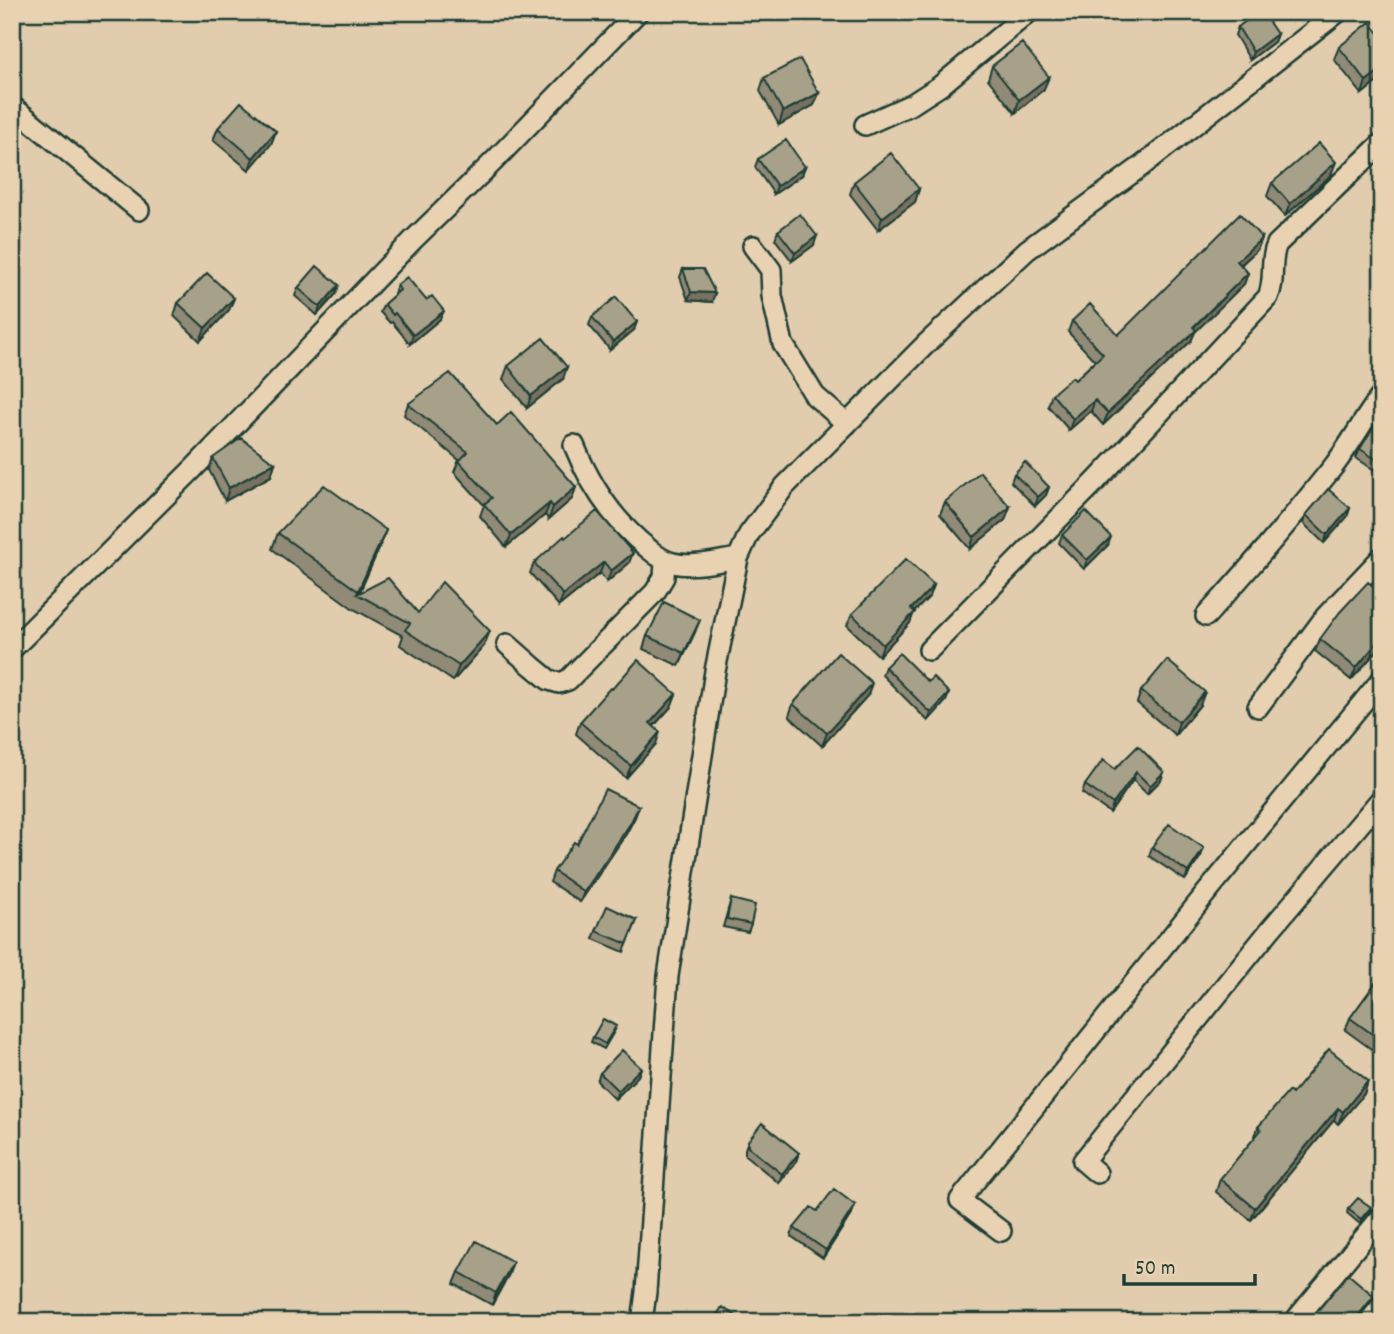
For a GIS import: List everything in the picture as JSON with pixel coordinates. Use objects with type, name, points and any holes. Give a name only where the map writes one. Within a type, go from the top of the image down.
[{"type":"street","points":[[12,649],[194,469],[412,241],[494,161],[638,12]]},
{"type":"street","points":[[865,125],[912,104],[940,86],[1029,12]]},
{"type":"street","points":[[642,1322],[668,976],[715,671],[738,558],[749,534],[785,486],[927,343],[1027,250],[1143,164],[1338,12]]},
{"type":"street","points":[[12,106],[139,210]]},
{"type":"street","points":[[929,650],[1096,481],[1268,297],[1273,287],[1272,261],[1277,244],[1382,143]]},
{"type":"street","points":[[754,246],[771,270],[772,296],[782,344],[815,396],[848,424]]},
{"type":"street","points":[[1206,616],[1247,572],[1333,466],[1382,395]]},
{"type":"street","points":[[574,445],[584,470],[620,524],[665,561],[694,564],[738,558]]},
{"type":"street","points":[[1258,707],[1304,649],[1326,616],[1382,557]]},
{"type":"street","points":[[507,643],[549,680],[559,683],[568,680],[660,585],[664,577],[665,561]]},
{"type":"street","points":[[1001,1231],[960,1200],[1382,679]]},
{"type":"street","points":[[1097,1173],[1083,1161],[1270,930],[1382,798]]},
{"type":"street","points":[[1294,1322],[1382,1216]]},
{"type":"building","points":[[1258,12],[1262,12],[1277,34],[1253,52],[1238,27]]},
{"type":"building","points":[[1370,22],[1382,37],[1382,69],[1366,81],[1339,47]]},
{"type":"building","points":[[1022,43],[1049,77],[1019,100],[992,66]]},
{"type":"building","points":[[800,59],[819,93],[783,112],[764,78]]},
{"type":"building","points":[[241,102],[276,131],[253,158],[218,128]]},
{"type":"building","points":[[786,140],[805,167],[777,186],[758,159]]},
{"type":"building","points":[[1319,143],[1336,162],[1290,204],[1272,183]]},
{"type":"building","points":[[891,153],[919,189],[882,218],[854,182]]},
{"type":"building","points":[[800,214],[817,236],[795,253],[778,231]]},
{"type":"building","points":[[1240,214],[1262,238],[1237,261],[1248,273],[1193,327],[1196,330],[1108,413],[1095,400],[1073,419],[1052,394],[1072,377],[1075,380],[1103,354],[1072,321],[1090,304],[1118,335]]},
{"type":"building","points":[[317,266],[339,285],[320,307],[298,288]]},
{"type":"building","points":[[683,269],[703,269],[715,293],[691,292]]},
{"type":"building","points":[[207,273],[234,298],[205,328],[178,303]]},
{"type":"building","points":[[407,277],[426,300],[432,296],[444,311],[413,335],[384,304],[400,290],[397,285]]},
{"type":"building","points":[[616,297],[637,322],[613,342],[592,317]]},
{"type":"building","points":[[543,338],[567,367],[531,396],[508,366]]},
{"type":"building","points":[[450,373],[497,425],[511,412],[576,487],[553,507],[550,503],[511,535],[484,504],[492,498],[459,461],[468,452],[408,404]]},
{"type":"building","points":[[1382,413],[1382,463],[1360,449]]},
{"type":"building","points":[[241,438],[275,463],[229,488],[213,458]]},
{"type":"building","points":[[1025,462],[1049,487],[1038,497],[1014,474]]},
{"type":"building","points":[[980,472],[1010,507],[974,537],[945,502]]},
{"type":"building","points":[[324,485],[386,530],[358,591],[278,533]]},
{"type":"building","points":[[1328,489],[1350,508],[1327,535],[1306,515]]},
{"type":"building","points":[[597,511],[633,553],[611,571],[604,562],[563,595],[534,563]]},
{"type":"building","points":[[1086,511],[1111,537],[1087,560],[1062,535]]},
{"type":"building","points":[[906,559],[934,585],[911,609],[915,612],[883,645],[852,614]]},
{"type":"building","points":[[388,578],[418,613],[442,582],[490,631],[459,666],[405,630],[410,623],[357,594]]},
{"type":"building","points":[[1368,582],[1382,593],[1382,637],[1356,668],[1320,639]]},
{"type":"building","points":[[664,602],[700,620],[684,653],[647,636]]},
{"type":"building","points":[[838,653],[872,683],[827,733],[793,704]]},
{"type":"building","points":[[899,653],[928,682],[933,677],[949,693],[931,713],[885,667]]},
{"type":"building","points":[[638,660],[676,694],[650,723],[660,732],[631,766],[580,722]]},
{"type":"building","points":[[1167,660],[1205,692],[1179,722],[1141,691]]},
{"type":"building","points":[[1138,746],[1164,772],[1150,786],[1136,772],[1113,804],[1085,785],[1103,760],[1115,769]]},
{"type":"building","points":[[605,789],[639,806],[630,824],[584,892],[554,871],[574,842],[577,844]]},
{"type":"building","points":[[1169,824],[1204,848],[1188,872],[1152,847]]},
{"type":"building","points":[[731,899],[755,905],[751,924],[727,919]]},
{"type":"building","points":[[607,906],[637,920],[627,944],[596,931]]},
{"type":"building","points":[[1382,974],[1382,1041],[1350,1018]]},
{"type":"building","points":[[603,1019],[616,1026],[605,1044],[593,1037]]},
{"type":"building","points":[[1329,1049],[1368,1081],[1343,1112],[1338,1108],[1255,1208],[1220,1179],[1261,1130],[1258,1127],[1289,1091],[1292,1094]]},
{"type":"building","points":[[622,1050],[641,1068],[618,1091],[600,1073]]},
{"type":"building","points":[[762,1123],[799,1153],[782,1174],[748,1147],[748,1141]]},
{"type":"building","points":[[834,1189],[855,1205],[826,1250],[794,1228],[811,1207],[817,1211]]},
{"type":"building","points":[[1358,1198],[1371,1207],[1361,1219],[1348,1209]]},
{"type":"building","points":[[476,1241],[513,1262],[496,1293],[459,1272]]},
{"type":"building","points":[[1348,1274],[1374,1296],[1353,1322],[1310,1320]]},
{"type":"building","points":[[722,1307],[746,1322],[712,1322]]},
{"type":"building","points":[[1128,1314],[1137,1322],[1122,1322]]}]
